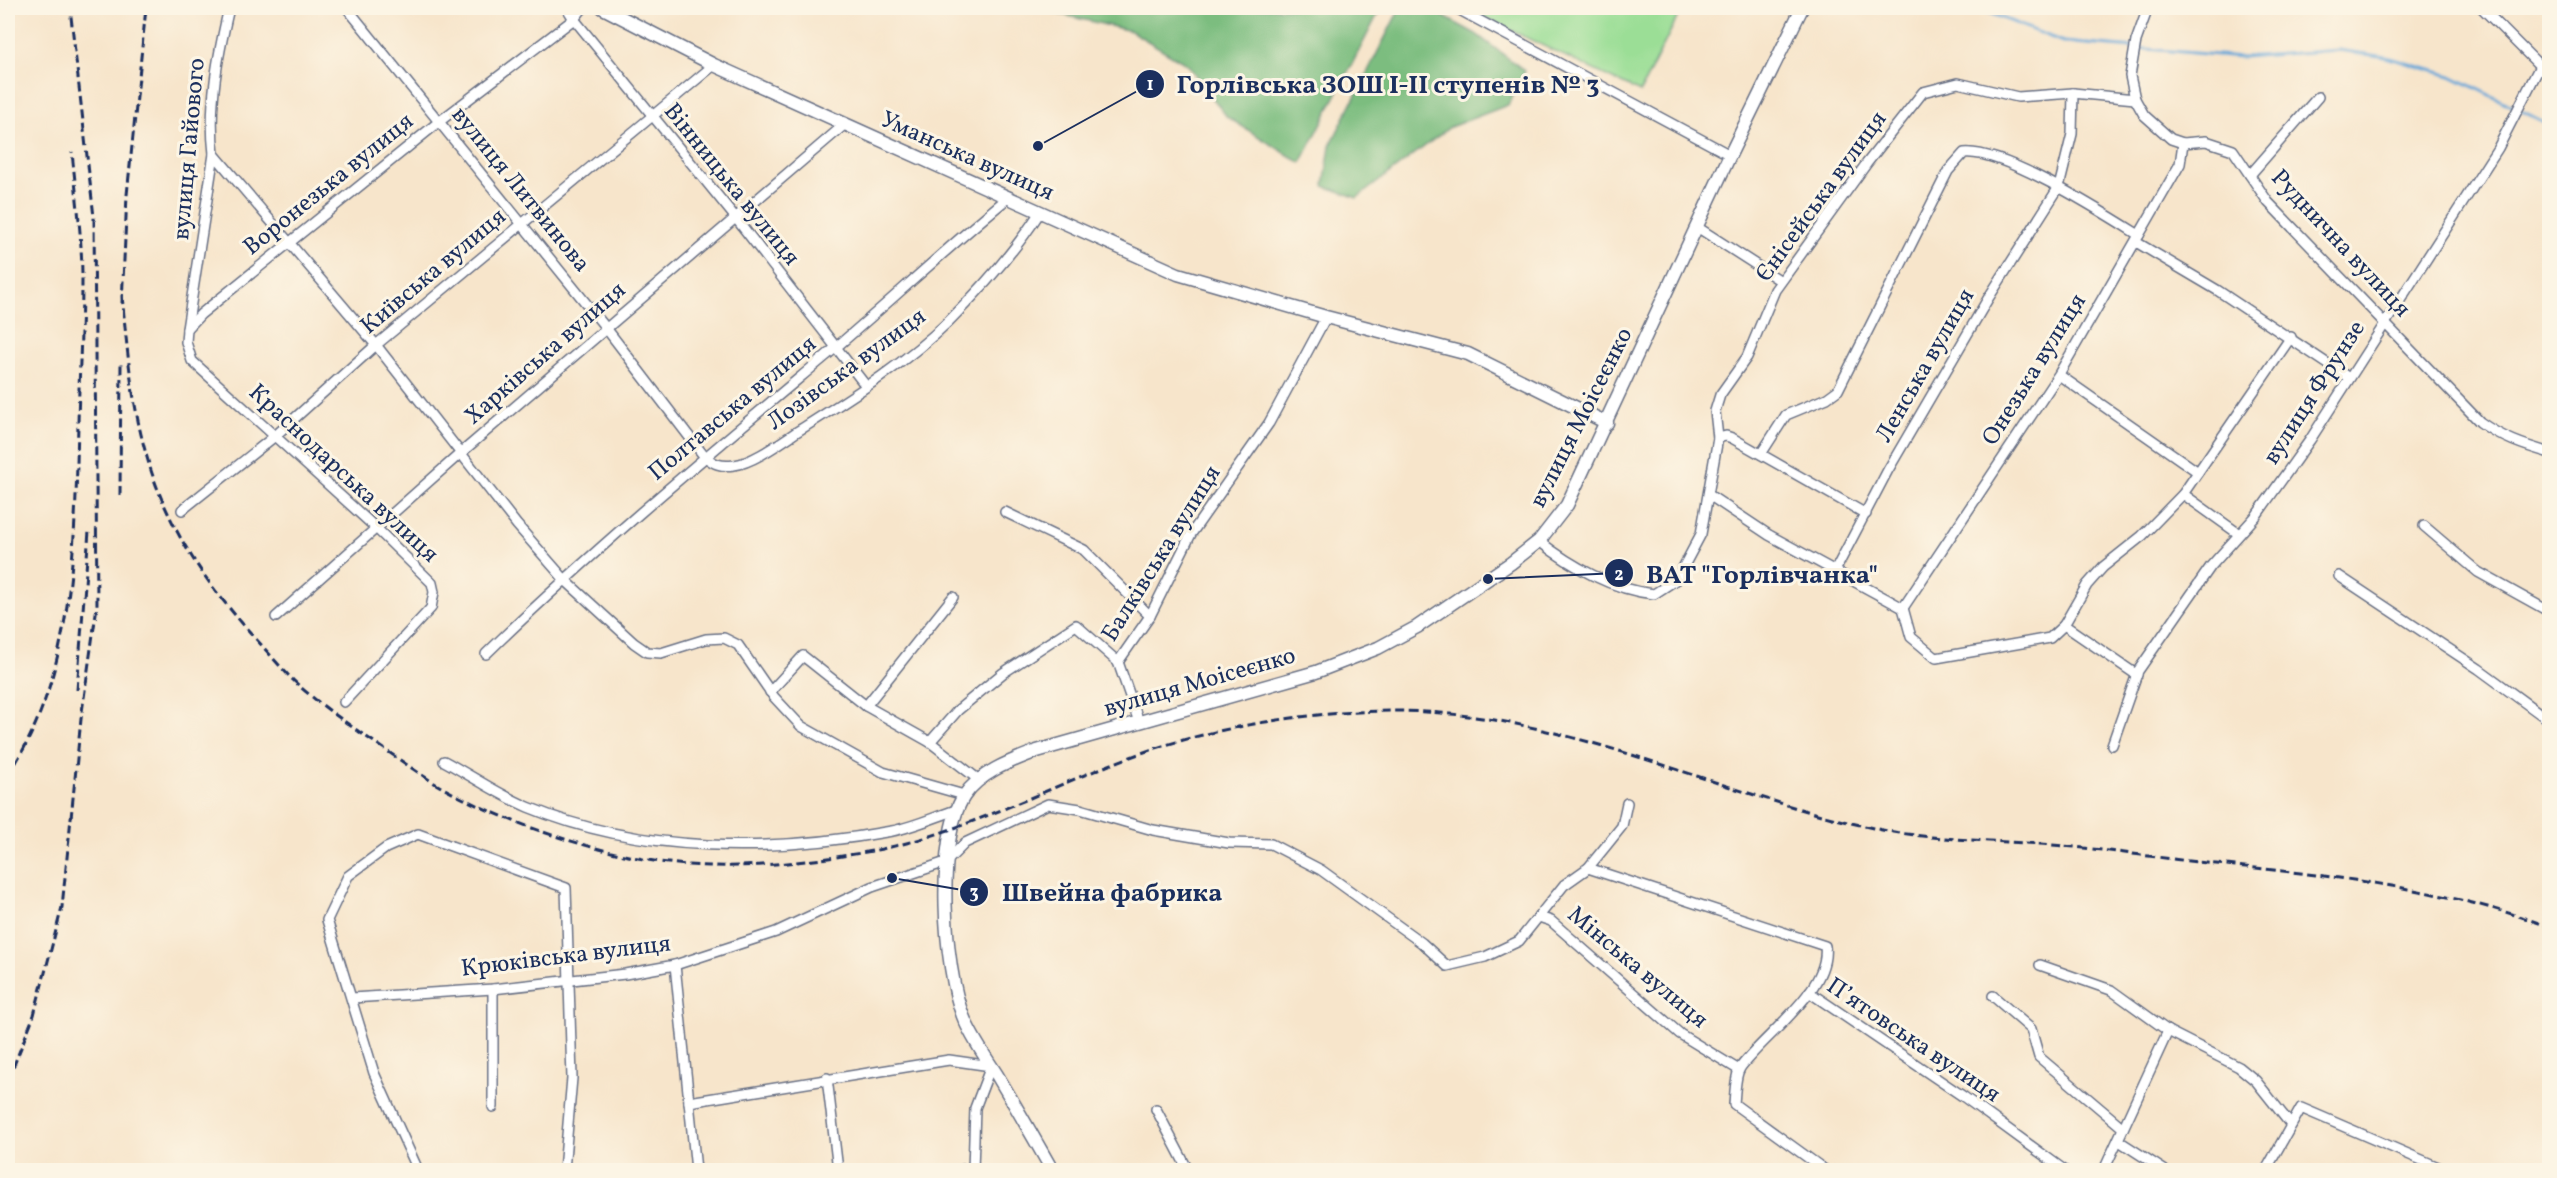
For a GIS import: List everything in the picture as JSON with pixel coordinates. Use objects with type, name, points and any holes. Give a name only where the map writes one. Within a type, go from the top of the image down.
[{"type":"street","name":"вулиця Гайового","points":[[188,329],[214,154],[212,129],[218,54],[229,8]]},
{"type":"street","name":"вулиця Литвинова","points":[[347,8],[606,328],[705,456]]},
{"type":"street","name":"Вінницька вулиця","points":[[567,8],[573,19],[650,116],[735,217],[866,386]]},
{"type":"street","name":"Воронезька вулиця","points":[[188,329],[201,314],[440,121],[573,19],[583,8]]},
{"type":"street","name":"Уманська вулиця","points":[[603,8],[714,65],[1178,274],[1326,317],[1468,354],[1607,423]]},
{"type":"street","points":[[1456,8],[1730,155]]},
{"type":"street","name":"вулиця Моісеєнко","points":[[1052,1170],[967,1024],[952,977],[949,956],[946,862],[955,813],[964,795],[979,780],[1012,761],[1037,751],[1316,672],[1378,648],[1417,627],[1511,563],[1539,541],[1567,505],[1730,155],[1802,8]]},
{"type":"street","points":[[2148,8],[2131,60],[2130,84],[2135,99],[2156,128],[2171,139],[2183,143]]},
{"type":"street","points":[[2482,8],[2545,67]]},
{"type":"street","name":"вулиця Фрунзе","points":[[2112,746],[2137,675],[2211,566],[2256,516],[2310,440],[2498,148],[2550,57]]},
{"type":"street","name":"Київська вулиця","points":[[182,510],[275,436],[376,345],[714,65]]},
{"type":"street","name":"Єнісейська вулиця","points":[[1539,541],[1579,568],[1638,593],[1654,594],[1677,579],[1701,534],[1709,495],[1712,461],[1718,438],[1715,411],[1720,395],[1747,357],[1781,281],[1923,92],[1958,83],[2018,98],[2073,93]]},
{"type":"street","points":[[2073,93],[2135,99]]},
{"type":"street","name":"Ленська вулиця","points":[[1836,569],[1989,297],[2059,187],[2072,134],[2073,93]]},
{"type":"street","points":[[2250,175],[2318,97]]},
{"type":"street","name":"Харківська вулиця","points":[[276,617],[462,452],[844,125]]},
{"type":"street","name":"Руднична вулиця","points":[[2183,143],[2206,141],[2219,143],[2233,150],[2241,158],[2268,202],[2480,422],[2498,435],[2517,444],[2550,453]]},
{"type":"street","name":"Онезька вулиця","points":[[1903,608],[2059,375],[2180,164],[2183,143]]},
{"type":"street","points":[[1761,454],[1786,415],[1827,398],[1838,390],[1948,171],[1964,153],[1992,157],[2059,187],[2349,378]]},
{"type":"street","points":[[214,154],[376,345],[517,525],[565,579],[634,643],[647,652],[661,653],[706,639],[724,638],[738,645],[771,692],[801,726],[832,746],[883,772],[964,795]]},
{"type":"street","name":"Полтавська вулиця","points":[[486,654],[565,579],[705,456],[836,348],[1009,197]]},
{"type":"street","name":"Лозівська вулиця","points":[[705,456],[715,465],[735,465],[767,451],[866,386],[948,321],[1028,231],[1040,212]]},
{"type":"street","points":[[1697,227],[1781,281]]},
{"type":"street","name":"Балківська вулиця","points":[[930,742],[958,710],[1003,673],[1076,625],[1118,662],[1150,616],[1191,534],[1269,423],[1326,317]]},
{"type":"street","name":"Краснодарська вулиця","points":[[188,329],[186,342],[192,361],[376,528],[432,583],[434,592],[430,608],[344,702]]},
{"type":"street","points":[[1709,495],[1769,535],[1836,569],[1903,608],[1911,637],[1936,658],[2050,638],[2064,625],[2087,585],[2103,567],[2142,536],[2183,494],[2291,338]]},
{"type":"street","points":[[2059,375],[2198,472]]},
{"type":"street","points":[[1718,438],[1726,436],[1866,514]]},
{"type":"street","points":[[2183,494],[2239,534]]},
{"type":"street","points":[[1005,512],[1084,550],[1150,616]]},
{"type":"street","points":[[2424,526],[2478,572],[2550,612]]},
{"type":"street","points":[[2339,576],[2479,669],[2550,721]]},
{"type":"street","points":[[866,706],[953,597]]},
{"type":"street","points":[[2064,625],[2137,675]]},
{"type":"street","points":[[771,692],[803,656],[866,706],[930,742],[979,780]]},
{"type":"street","points":[[1118,662],[1139,722]]},
{"type":"street","points":[[444,761],[528,807],[592,828],[657,842],[729,845],[822,840],[894,831],[955,813]]},
{"type":"street","points":[[946,862],[965,843],[1048,804],[1080,809],[1153,830],[1229,843],[1271,844],[1321,870],[1422,943],[1447,966],[1485,957],[1519,941],[1564,885],[1588,868],[1622,826],[1626,803]]},
{"type":"street","points":[[418,1170],[374,1073],[327,920],[348,876],[386,848],[418,834],[566,888],[572,1078],[564,1170]]},
{"type":"street","name":"Крюківська вулиця","points":[[352,998],[493,989],[675,965],[776,932],[872,886],[946,862]]},
{"type":"street","name":"П’ятовська вулиця","points":[[1588,868],[1824,946],[1826,957],[1809,992],[1954,1090],[2064,1170]]},
{"type":"street","name":"Мінська вулиця","points":[[1539,917],[1551,921],[1680,1034],[1739,1070]]},
{"type":"street","points":[[675,965],[696,1170]]},
{"type":"street","points":[[2040,965],[2111,990],[2168,1031],[2238,1067],[2256,1081],[2291,1125]]},
{"type":"street","points":[[493,989],[493,1107]]},
{"type":"street","points":[[1809,992],[1786,1021],[1739,1070],[1734,1104],[1825,1170]]},
{"type":"street","points":[[1994,996],[2031,1029],[2039,1057],[2123,1128]]},
{"type":"street","points":[[2104,1170],[2168,1031]]},
{"type":"street","points":[[689,1102],[949,1060],[991,1066],[975,1108],[973,1169],[960,1170]]},
{"type":"street","points":[[827,1078],[838,1170]]},
{"type":"street","points":[[2266,1170],[2301,1108],[2445,1170]]},
{"type":"street","points":[[1156,1109],[1188,1170]]},
{"type":"street","points":[[2119,1141],[2164,1170]]},
{"type":"green space","points":[[1035,8],[1381,8],[1301,163],[1227,117],[1188,65],[1131,31]]},
{"type":"green space","points":[[1400,8],[1428,8],[1476,34],[1525,71],[1508,105],[1450,127],[1357,198],[1324,186],[1330,146]]},
{"type":"green space","points":[[1464,8],[1682,8],[1640,92]]},
{"type":"waterway","points":[[1977,8],[2063,42],[2242,57],[2339,50],[2386,57],[2451,76],[2550,125]]},
{"type":"railway","points":[[8,1080],[34,1015],[62,907],[81,719],[97,606],[94,217],[70,8]]},
{"type":"railway","points":[[122,303],[127,195],[146,8]]},
{"type":"railway","points":[[8,775],[30,736],[47,694],[59,651],[72,560],[82,315],[80,231],[72,152]]},
{"type":"railway","points":[[122,295],[135,406],[157,487],[177,531],[196,564],[243,624],[288,675],[311,696],[432,782],[464,799],[536,830],[587,846],[665,863],[720,866],[778,864],[861,853],[899,845],[972,822],[1114,763],[1180,741],[1242,726],[1304,716],[1398,711],[1459,715],[1519,725],[1579,739],[1814,813],[1894,832],[2081,848],[2380,884],[2466,901],[2550,927]]},
{"type":"railway","points":[[120,495],[121,363]]},
{"type":"railway","points":[[77,690],[89,531]]},
{"type":"place","name":"Горлівська ЗОШ І-ІІ ступенів № 3","points":[[1038,146]]},
{"type":"place","name":"ВАТ \"Горлівчанка\"","points":[[1488,579]]},
{"type":"place","name":"Швейна фабрика","points":[[892,878]]}]
